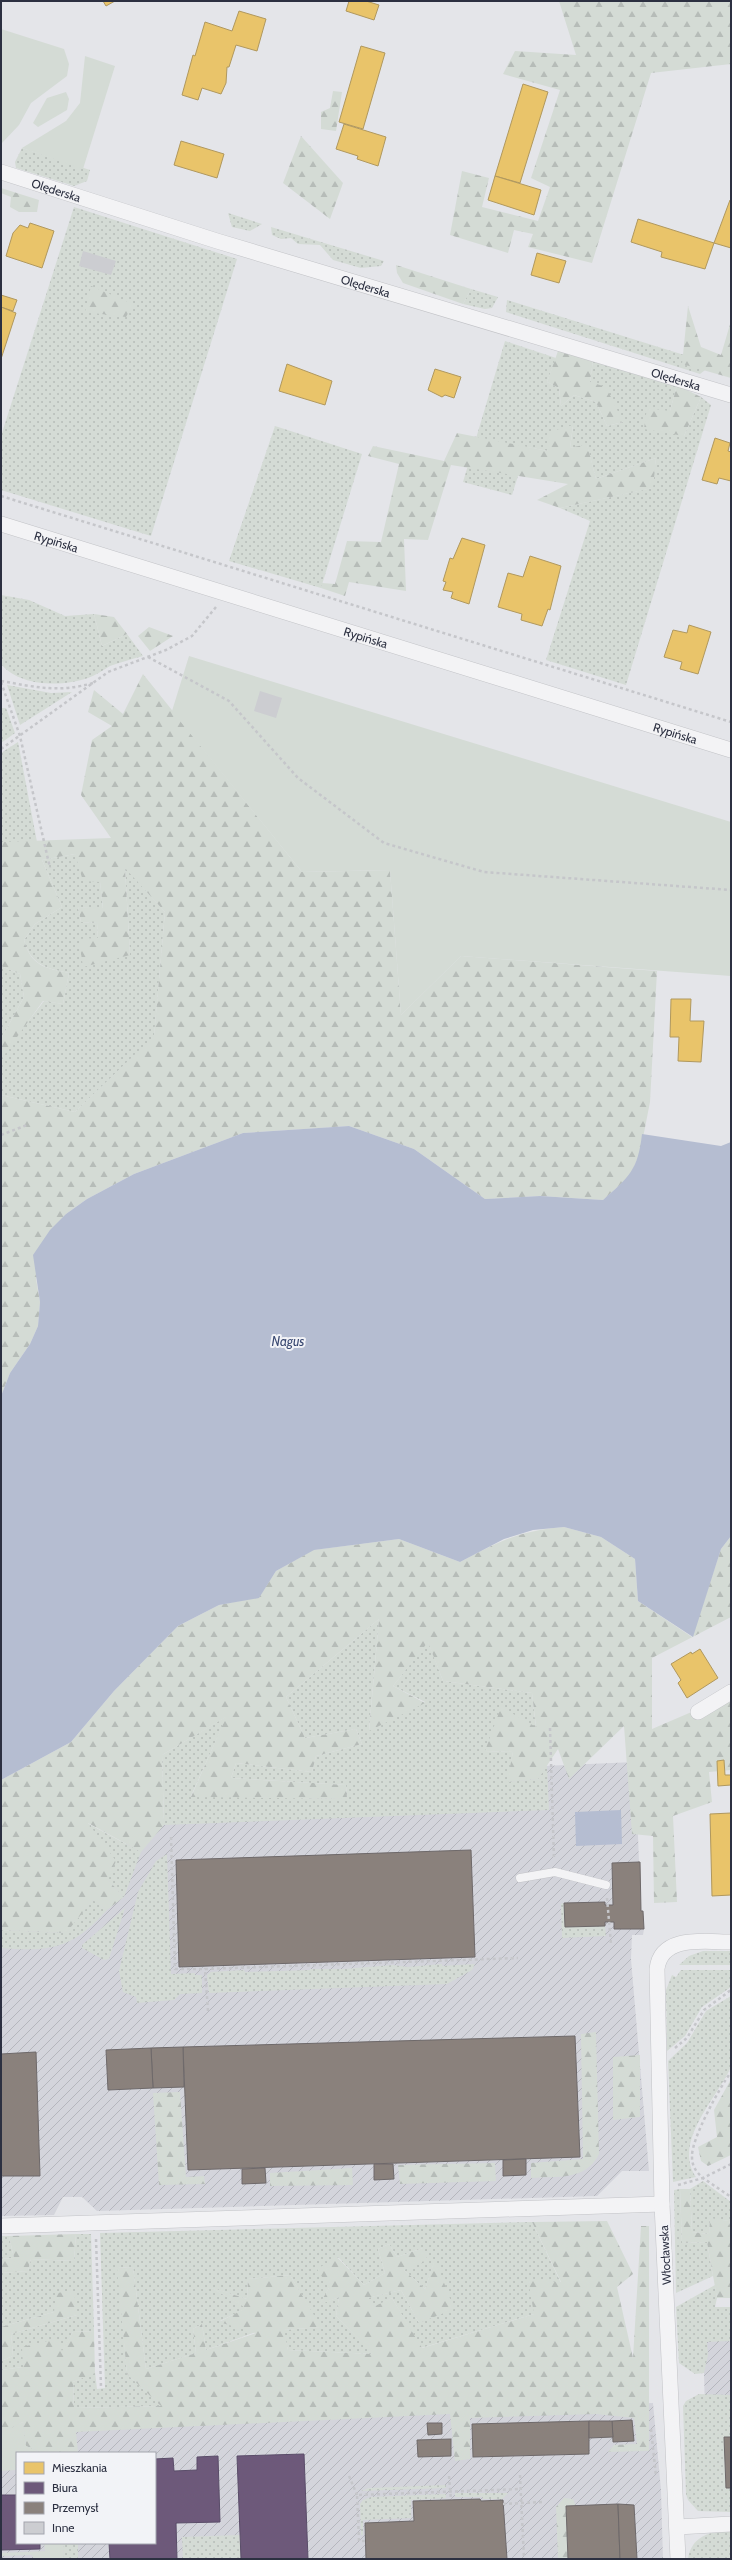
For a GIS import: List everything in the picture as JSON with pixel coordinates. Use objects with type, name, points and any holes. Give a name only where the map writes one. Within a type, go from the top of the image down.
[{"type":"street","name":"Olęderska","points":[[1,172],[225,243],[731,395]]},
{"type":"street","name":"Rypińska","points":[[1,524],[731,750]]},
{"type":"street","points":[[698,1712],[731,1692]]},
{"type":"street","name":"Włocławska","points":[[678,2559],[662,2197],[657,1969],[665,1952],[683,1942],[731,1942]]},
{"type":"street","points":[[1,2226],[662,2197]]},
{"type":"street","points":[[677,2527],[731,2524]]},
{"type":"lane","points":[[520,1878],[555,1872],[606,1885]]},
{"type":"path","points":[[1,496],[731,722]]},
{"type":"path","points":[[1,749],[108,672],[148,657],[192,636],[227,594]]},
{"type":"path","points":[[148,657],[229,701],[298,778],[384,843],[484,872],[731,890]]},
{"type":"path","points":[[50,868],[20,736],[1,682],[39,688],[70,689],[95,682]]},
{"type":"path","points":[[1,1135],[27,1124]]},
{"type":"path","points":[[550,1728],[555,1872]]},
{"type":"path","points":[[171,1837],[174,1969],[518,1958]]},
{"type":"path","points":[[606,1885],[611,1944]]},
{"type":"path","points":[[204,1969],[208,2010]]},
{"type":"path","points":[[658,2062],[687,2038],[704,2010],[731,1990]]},
{"type":"path","points":[[731,2072],[720,2086],[692,2149],[693,2165],[703,2178],[731,2197]]},
{"type":"path","points":[[662,2197],[731,2164]]},
{"type":"path","points":[[95,2223],[101,2387]]},
{"type":"path","points":[[651,2429],[657,2482]]},
{"type":"path","points":[[349,2476],[357,2495],[359,2541],[365,2541]]},
{"type":"path","points":[[449,2476],[451,2500]]},
{"type":"path","points":[[520,2476],[524,2559]]},
{"type":"path","points":[[357,2495],[521,2489]]},
{"type":"path","points":[[503,2504],[543,2502]]},
{"type":"shaded area","points":[[635,1762],[641,1911],[643,1911],[644,1929],[643,1935],[632,1935],[631,1959],[649,2171],[622,2171],[597,2196],[97,2211],[82,2197],[63,2197],[54,2215],[1,2216],[1,1937],[159,1819],[543,1766]]},
{"type":"shaded area","points":[[731,2307],[731,2508],[708,2508],[702,2308]]},
{"type":"shaded area","points":[[653,2403],[661,2490],[663,2559],[1,2559],[1,2424]]},
{"type":"green space","points":[[559,1],[731,1],[731,64],[651,73],[592,263],[528,247],[533,234],[514,230],[508,253],[450,235],[462,171],[489,178],[482,207],[538,221],[550,187],[531,178],[560,90],[503,74],[515,51],[576,55]]},
{"type":"green space","points":[[1,29],[64,49],[69,64],[67,76],[31,103],[19,125],[2,143]]},
{"type":"green space","points":[[85,56],[115,66],[83,169],[22,148],[66,121],[80,103]]},
{"type":"green space","points":[[333,91],[342,92],[336,131],[321,129],[321,112],[330,108]]},
{"type":"green space","points":[[66,92],[69,99],[67,110],[38,127],[33,123],[47,98]]},
{"type":"green space","points":[[301,136],[343,183],[330,219],[283,183]]},
{"type":"green space","points":[[22,148],[90,170],[87,181],[74,186],[16,168],[15,162]]},
{"type":"green space","points":[[1,188],[39,200],[37,212],[19,212],[10,207],[11,197],[1,193]]},
{"type":"green space","points":[[74,207],[237,259],[151,536],[1,490],[1,436]]},
{"type":"green space","points":[[228,213],[262,224],[250,231],[232,227]]},
{"type":"green space","points":[[271,227],[384,261],[381,266],[361,268],[333,260],[320,245],[298,244],[291,238],[281,239],[272,235]]},
{"type":"green space","points":[[396,265],[471,289],[463,304],[403,283],[397,273]]},
{"type":"green space","points":[[91,286],[133,304],[126,317],[85,312]]},
{"type":"green space","points":[[471,289],[498,297],[492,308],[485,309],[463,304]]},
{"type":"green space","points":[[507,300],[710,363],[709,367],[700,374],[506,312]]},
{"type":"green space","points":[[688,306],[701,347],[721,355],[731,321],[731,378],[682,364]]},
{"type":"green space","points":[[505,341],[556,358],[547,382],[559,388],[561,406],[574,395],[596,402],[607,426],[623,422],[590,382],[593,360],[677,385],[670,411],[684,436],[701,397],[711,405],[626,685],[546,660],[590,521],[560,508],[652,488],[656,458],[596,479],[587,445],[570,448],[573,426],[548,451],[527,447],[512,495],[463,482]]},
{"type":"green space","points":[[558,351],[593,360],[590,382],[606,387],[623,422],[607,426],[596,402],[574,395],[561,406],[559,388],[547,382]]},
{"type":"green space","points":[[677,385],[701,397],[684,436],[644,429],[647,408],[670,411]]},
{"type":"green space","points":[[573,425],[570,448],[587,444],[596,479],[656,458],[653,488],[560,508],[537,500],[568,484],[451,465],[428,540],[404,539],[406,591],[349,582],[345,596],[321,588],[322,583],[335,584],[347,541],[381,542],[399,464],[368,456],[373,446],[444,461],[457,433],[548,451],[549,432]]},
{"type":"green space","points":[[275,426],[362,454],[321,588],[229,561]]},
{"type":"green space","points":[[1,595],[29,600],[65,616],[94,614],[102,646],[127,634],[143,656],[110,666],[91,677],[78,681],[54,684],[30,681],[19,677],[9,672],[1,664]]},
{"type":"green space","points":[[94,614],[114,617],[127,634],[102,646]]},
{"type":"green space","points":[[149,627],[173,636],[150,651],[138,636]]},
{"type":"green space","points":[[189,656],[731,822],[731,976],[461,956],[401,1015],[390,870],[302,872],[172,711]]},
{"type":"green space","points":[[143,674],[302,872],[390,870],[401,1015],[461,956],[657,971],[650,1102],[640,1153],[630,1176],[603,1200],[540,1196],[485,1199],[414,1149],[349,1126],[243,1133],[134,1174],[87,1199],[66,1214],[36,1279],[40,1302],[38,1326],[30,1344],[10,1373],[1,1396],[1,1095],[75,1112],[154,1036],[165,912],[125,868],[130,955],[83,967],[79,939],[98,938],[97,923],[81,922],[78,907],[103,908],[100,882],[83,881],[75,854],[42,860],[62,907],[35,924],[24,940],[27,949],[35,961],[46,967],[69,973],[63,1004],[43,1001],[2,1058],[1,1039],[24,997],[20,974],[1,966],[1,842],[111,838],[81,795],[92,740],[112,726],[88,712],[94,690],[123,714]]},
{"type":"green space","points":[[7,685],[51,693],[72,692],[20,725]]},
{"type":"green space","points":[[1,708],[6,708],[15,733],[1,743]]},
{"type":"green space","points":[[18,742],[37,842],[1,842],[1,753]]},
{"type":"green space","points":[[75,854],[100,881],[103,909],[78,907],[81,922],[97,923],[98,938],[130,955],[125,867],[165,912],[154,1037],[75,1112],[1,1095],[1,1056],[44,1001],[63,1004],[69,973],[40,964],[31,955],[24,940],[35,924],[62,907],[42,860]]},
{"type":"green space","points":[[1,966],[20,974],[24,997],[1,1039]]},
{"type":"green space","points":[[564,1527],[601,1537],[635,1559],[638,1601],[692,1637],[721,1549],[731,1536],[731,1617],[652,1658],[652,1729],[731,1695],[731,1770],[709,1772],[712,1802],[673,1816],[677,1902],[654,1903],[653,1836],[632,1834],[624,1726],[569,1779],[558,1749],[538,1779],[507,1782],[513,1752],[485,1751],[501,1707],[536,1727],[532,1693],[443,1681],[428,1642],[393,1686],[425,1703],[369,1731],[379,1619],[286,1697],[305,1738],[356,1729],[362,1744],[316,1756],[312,1772],[236,1763],[231,1778],[346,1785],[347,1799],[191,1797],[226,1717],[162,1755],[164,1825],[141,1852],[88,1823],[116,1861],[108,1880],[124,1897],[107,1910],[93,1900],[66,1933],[1,1930],[1,1780],[71,1742],[114,1691],[178,1626],[219,1605],[259,1597],[276,1571],[313,1550],[399,1539],[460,1562],[487,1548],[521,1534]]},
{"type":"green space","points":[[379,1619],[369,1730],[425,1702],[393,1686],[428,1641],[443,1681],[532,1693],[536,1728],[485,1751],[513,1752],[508,1782],[538,1779],[547,1765],[549,1810],[164,1825],[162,1755],[227,1716],[191,1796],[347,1799],[346,1785],[231,1778],[236,1763],[312,1772],[316,1756],[362,1744],[356,1729],[305,1738],[286,1697]]},
{"type":"green space","points":[[87,1823],[141,1852],[124,1897],[108,1880]]},
{"type":"green space","points":[[167,1854],[171,1974],[195,1973],[195,1975],[202,1975],[202,1993],[180,1994],[174,2000],[137,2003],[136,1997],[123,1992],[119,1971],[138,1892],[156,1861]]},
{"type":"green space","points":[[93,1900],[107,1910],[83,1933],[71,1940],[60,1945],[47,1948],[1,1948],[1,1930],[65,1933]]},
{"type":"green space","points":[[564,1903],[565,1927],[605,1926],[606,1936],[562,1938],[561,1904]]},
{"type":"green space","points":[[125,1908],[109,1959],[104,1960],[82,1948],[82,1945]]},
{"type":"green space","points":[[703,1951],[731,1951],[731,1965],[679,1965],[689,1956]]},
{"type":"green space","points":[[442,1964],[442,1966],[475,1964],[472,1970],[447,1984],[209,1993],[207,1975],[211,1972],[244,1970],[245,1972],[344,1969],[393,1965],[408,1967]]},
{"type":"green space","points":[[681,1970],[731,1970],[731,1987],[702,2007],[685,2036],[667,2051],[666,1990],[672,1975],[676,1977]]},
{"type":"green space","points":[[731,1996],[731,2067],[699,2120],[693,2135],[689,2149],[690,2163],[696,2177],[673,2182],[668,2061],[687,2043],[706,2011]]},
{"type":"green space","points":[[596,2032],[599,2154],[587,2169],[579,2173],[561,2177],[531,2178],[531,2163],[583,2159],[581,2034]]},
{"type":"green space","points":[[640,2055],[640,2117],[613,2120],[613,2057]]},
{"type":"green space","points":[[731,2079],[731,2155],[708,2166],[701,2161],[698,2147],[717,2137],[714,2110]]},
{"type":"green space","points":[[180,2092],[186,2177],[204,2176],[205,2184],[159,2185],[153,2093]]},
{"type":"green space","points":[[495,2163],[496,2181],[400,2184],[398,2165]]},
{"type":"green space","points":[[352,2168],[353,2185],[270,2186],[270,2173]]},
{"type":"green space","points":[[703,2181],[731,2202],[731,2230],[729,2221],[710,2219],[709,2234],[692,2232],[690,2189]]},
{"type":"green space","points":[[680,2189],[682,2243],[707,2242],[713,2276],[676,2293],[674,2190]]},
{"type":"green space","points":[[680,2189],[690,2189],[692,2232],[709,2234],[710,2218],[729,2221],[731,2230],[731,2298],[717,2298],[707,2242],[682,2243]]},
{"type":"green space","points":[[607,2221],[633,2274],[617,2287],[633,2358],[641,2226],[649,2226],[649,2451],[608,2452],[614,2445],[637,2444],[634,2418],[596,2414],[470,2418],[470,2459],[455,2461],[450,2414],[76,2432],[78,2452],[41,2452],[26,2446],[23,2422],[1,2433],[1,2370],[23,2367],[22,2347],[56,2339],[62,2351],[73,2332],[94,2331],[95,2373],[73,2382],[74,2408],[161,2406],[127,2374],[117,2268],[133,2267],[146,2369],[196,2353],[193,2329],[202,2324],[206,2350],[256,2333],[219,2322],[246,2308],[210,2287],[247,2299],[248,2279],[290,2275],[321,2327],[284,2330],[288,2350],[373,2354],[336,2316],[339,2297],[319,2305],[329,2288],[317,2269],[337,2257],[364,2285],[385,2273],[378,2249],[389,2244],[397,2257],[423,2248],[428,2261],[404,2270],[425,2289],[435,2259],[454,2309],[419,2323],[401,2290],[368,2298],[373,2307],[392,2298],[422,2348],[534,2314],[528,2279],[561,2282],[532,2222]]},
{"type":"green space","points":[[532,2222],[561,2283],[534,2314],[421,2348],[392,2298],[373,2308],[367,2298],[401,2290],[419,2323],[435,2260],[425,2289],[404,2270],[423,2248],[397,2257],[389,2244],[378,2249],[385,2273],[364,2285],[338,2257],[329,2288],[320,2304],[339,2297],[336,2316],[374,2354],[288,2350],[283,2330],[320,2327],[290,2275],[248,2279],[247,2299],[212,2288],[247,2308],[220,2321],[256,2332],[206,2350],[202,2324],[193,2329],[196,2353],[146,2369],[133,2267],[118,2268],[127,2374],[162,2406],[74,2408],[73,2382],[95,2372],[97,2389],[105,2388],[100,2233]]},
{"type":"green space","points":[[76,2234],[91,2234],[94,2331],[73,2332],[62,2352],[23,2367],[1,2370],[1,2361],[13,2356],[11,2334],[77,2315],[54,2312],[1,2327],[1,2273],[28,2271],[31,2259],[74,2261]]},
{"type":"green space","points":[[76,2234],[74,2261],[31,2259],[28,2271],[1,2273],[1,2259],[14,2258],[9,2236]]},
{"type":"green space","points":[[1,2236],[9,2236],[14,2258],[1,2259]]},
{"type":"green space","points":[[715,2285],[717,2298],[715,2307],[731,2307],[731,2341],[707,2342],[708,2355],[704,2373],[695,2374],[679,2363],[676,2307]]},
{"type":"green space","points":[[74,2291],[77,2315],[11,2334],[13,2356],[1,2361],[1,2327],[54,2312],[56,2293]]},
{"type":"green space","points":[[699,2394],[731,2395],[731,2437],[724,2437],[726,2487],[731,2488],[731,2512],[698,2511],[688,2500],[686,2494],[683,2406],[686,2401]]},
{"type":"green space","points":[[23,2422],[26,2446],[41,2452],[16,2452],[16,2470],[1,2471],[1,2433]]},
{"type":"green space","points":[[446,2485],[446,2488],[361,2491],[369,2488]]},
{"type":"green space","points":[[455,2493],[508,2493],[502,2499],[483,2499],[482,2497],[455,2497]]},
{"type":"green space","points":[[446,2494],[446,2498],[411,2500],[411,2518],[363,2520],[363,2535],[361,2535],[360,2504],[363,2500],[371,2497]]},
{"type":"green space","points":[[564,2498],[573,2499],[576,2506],[566,2506],[568,2559],[558,2559],[556,2507]]},
{"type":"green space","points":[[731,2530],[731,2559],[688,2559],[693,2545],[703,2536]]},
{"type":"green space","points":[[240,2535],[241,2559],[183,2559],[182,2537]]},
{"type":"green space","points":[[44,2544],[63,2544],[64,2559],[34,2559],[32,2555],[1,2556],[1,2553],[45,2551]]},
{"type":"green space","points":[[63,2544],[78,2544],[78,2559],[64,2559]]},
{"type":"water","name":"Nagus","points":[[349,1126],[414,1149],[485,1199],[540,1196],[603,1200],[626,1179],[631,1172],[638,1156],[642,1134],[721,1146],[731,1142],[731,1536],[721,1549],[693,1637],[638,1601],[635,1559],[601,1537],[564,1527],[533,1530],[504,1539],[460,1562],[399,1539],[314,1550],[276,1571],[259,1598],[219,1605],[178,1626],[114,1691],[71,1742],[1,1780],[1,1396],[10,1373],[30,1344],[38,1326],[40,1302],[33,1255],[50,1230],[66,1214],[87,1199],[134,1174],[243,1133]]},
{"type":"water","points":[[621,1810],[622,1844],[576,1846],[575,1812]]},
{"type":"building: Mieszkania","points":[[103,1],[115,1],[106,6]]},
{"type":"building: Mieszkania","points":[[349,1],[366,1],[379,5],[374,20],[346,11]]},
{"type":"building: Mieszkania","points":[[239,11],[266,19],[257,51],[236,45],[229,67],[227,67],[226,83],[221,94],[202,88],[198,100],[182,95],[193,55],[195,56],[205,22],[232,31]]},
{"type":"building: Mieszkania","points":[[361,46],[385,53],[363,129],[339,122]]},
{"type":"building: Mieszkania","points":[[523,84],[548,92],[520,183],[495,176]]},
{"type":"building: Mieszkania","points":[[344,124],[386,137],[378,166],[357,159],[358,156],[336,149]]},
{"type":"building: Mieszkania","points":[[181,141],[224,154],[217,178],[174,165]]},
{"type":"building: Mieszkania","points":[[495,176],[541,190],[534,215],[488,200]]},
{"type":"building: Mieszkania","points":[[730,200],[731,201],[731,248],[714,243]]},
{"type":"building: Mieszkania","points":[[638,219],[714,243],[705,269],[661,257],[662,252],[631,242]]},
{"type":"building: Mieszkania","points":[[30,223],[54,231],[42,268],[6,256],[13,233],[20,225],[28,228]]},
{"type":"building: Mieszkania","points":[[537,253],[566,261],[559,283],[531,275]]},
{"type":"building: Mieszkania","points":[[1,295],[17,300],[13,311],[1,307]]},
{"type":"building: Mieszkania","points":[[1,307],[16,313],[1,359]]},
{"type":"building: Mieszkania","points":[[287,364],[332,381],[325,405],[279,391]]},
{"type":"building: Mieszkania","points":[[435,369],[461,377],[454,398],[445,395],[442,397],[428,390]]},
{"type":"building: Mieszkania","points":[[715,438],[730,443],[728,451],[731,452],[731,481],[719,478],[717,484],[702,480]]},
{"type":"building: Mieszkania","points":[[462,538],[485,545],[469,604],[451,598],[453,592],[443,590],[446,582],[443,581],[450,558],[453,559]]},
{"type":"building: Mieszkania","points":[[530,556],[561,566],[550,610],[548,609],[542,626],[521,620],[522,614],[498,607],[508,573],[523,577]]},
{"type":"building: Mieszkania","points":[[689,625],[711,632],[698,674],[680,669],[682,662],[664,657],[673,630],[687,633]]},
{"type":"building: Mieszkania","points":[[671,999],[691,999],[690,1021],[704,1021],[701,1062],[678,1061],[679,1037],[670,1037]]},
{"type":"building: Mieszkania","points":[[700,1649],[718,1678],[687,1698],[678,1683],[681,1680],[671,1664],[691,1652],[692,1654]]},
{"type":"building: Mieszkania","points":[[724,1760],[725,1775],[731,1775],[731,1785],[718,1786],[717,1761]]},
{"type":"building: Mieszkania","points":[[731,1813],[731,1895],[712,1896],[710,1814]]},
{"type":"building: Biura","points":[[304,2454],[308,2559],[241,2559],[237,2456]]},
{"type":"building: Biura","points":[[218,2456],[220,2522],[176,2523],[177,2559],[110,2559],[109,2544],[156,2544],[156,2459],[173,2458],[174,2471],[197,2470],[197,2457]]},
{"type":"building: Biura","points":[[1,2495],[16,2495],[16,2544],[40,2544],[40,2549],[1,2550]]},
{"type":"building: Przemysł","points":[[471,1850],[475,1957],[179,1967],[176,1860]]},
{"type":"building: Przemysł","points":[[640,1862],[641,1911],[643,1911],[644,1929],[614,1929],[614,1922],[605,1922],[605,1926],[565,1927],[564,1903],[605,1902],[605,1905],[613,1905],[612,1863]]},
{"type":"building: Przemysł","points":[[575,2036],[580,2157],[188,2170],[183,2047]]},
{"type":"building: Przemysł","points":[[183,2047],[184,2087],[153,2088],[151,2048]]},
{"type":"building: Przemysł","points":[[151,2048],[153,2088],[108,2090],[106,2050]]},
{"type":"building: Przemysł","points":[[36,2052],[40,2176],[1,2176],[1,2054]]},
{"type":"building: Przemysł","points":[[526,2159],[526,2175],[503,2176],[503,2160]]},
{"type":"building: Przemysł","points":[[374,2164],[393,2164],[394,2179],[374,2180]]},
{"type":"building: Przemysł","points":[[265,2168],[266,2183],[242,2184],[242,2169]]},
{"type":"building: Przemysł","points":[[632,2420],[634,2441],[613,2442],[612,2421]]},
{"type":"building: Przemysł","points":[[589,2421],[589,2454],[473,2457],[472,2424]]},
{"type":"building: Przemysł","points":[[589,2421],[612,2421],[613,2437],[589,2438]]},
{"type":"building: Przemysł","points":[[427,2423],[442,2423],[442,2434],[428,2435]]},
{"type":"building: Przemysł","points":[[724,2437],[731,2437],[731,2488],[726,2488]]},
{"type":"building: Przemysł","points":[[451,2439],[451,2456],[418,2457],[417,2440]]},
{"type":"building: Przemysł","points":[[480,2499],[481,2501],[503,2500],[507,2559],[366,2559],[365,2523],[414,2521],[413,2501]]},
{"type":"building: Przemysł","points":[[618,2504],[620,2559],[568,2559],[566,2506]]},
{"type":"building: Przemysł","points":[[618,2504],[634,2505],[637,2559],[620,2559]]},
{"type":"building: Inne","points":[[83,251],[116,261],[111,275],[79,266]]},
{"type":"building: Inne","points":[[260,691],[282,698],[276,718],[254,711]]}]
